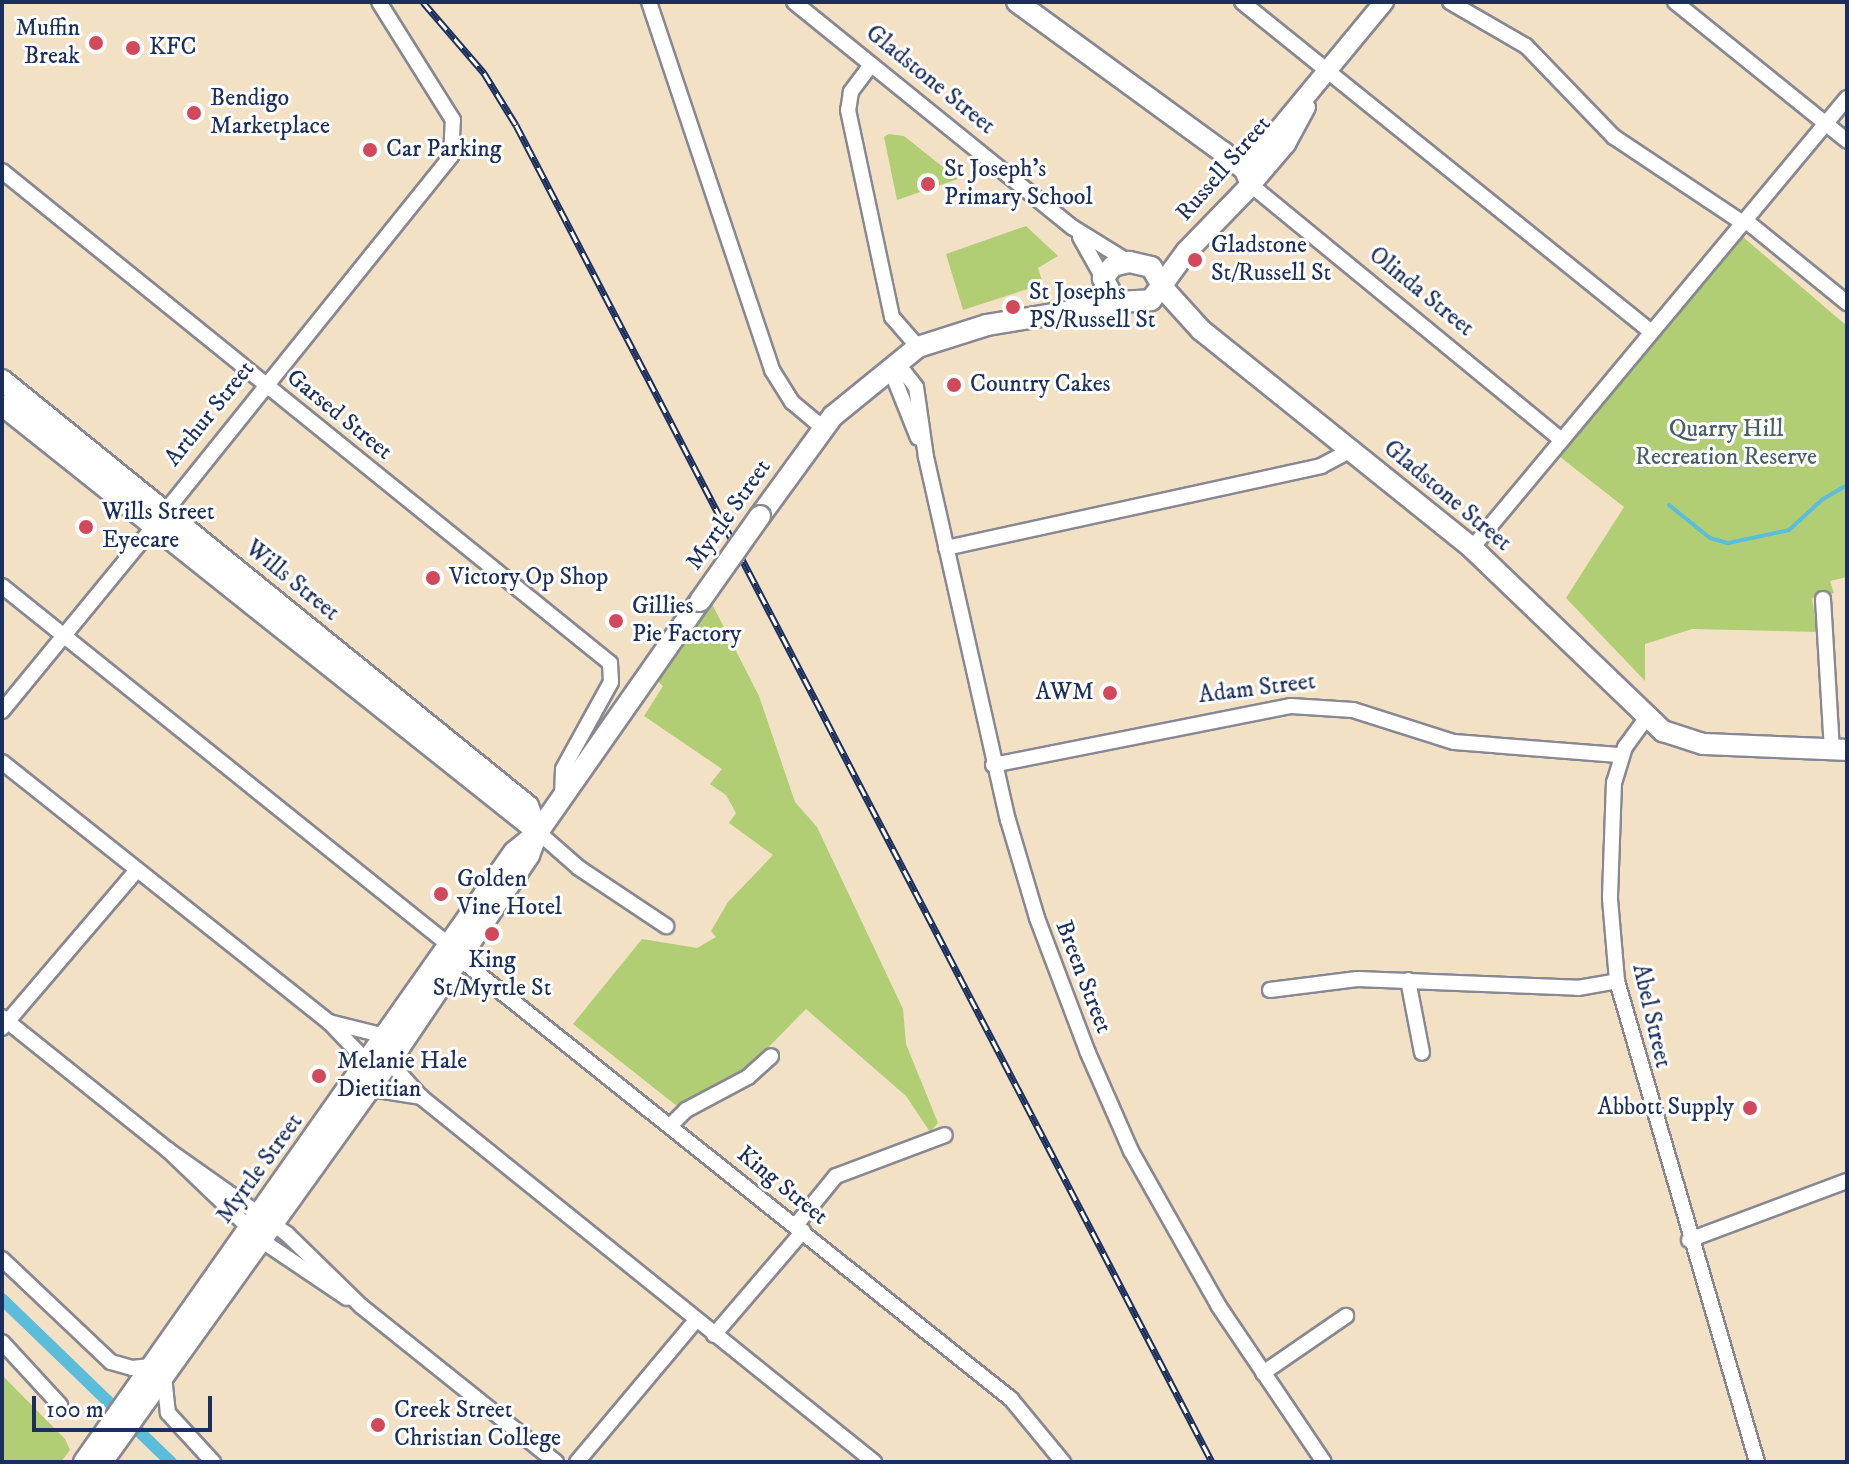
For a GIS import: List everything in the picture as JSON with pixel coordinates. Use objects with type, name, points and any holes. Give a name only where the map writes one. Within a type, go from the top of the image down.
[{"type":"main road","name":"Olinda Street","points":[[1017,2],[1127,83],[1244,178]]},
{"type":"main road","name":"Olinda Street","points":[[1033,2],[1127,83]]},
{"type":"main road","name":"Russell Street","points":[[1103,279],[1113,266],[1138,263],[1188,236],[1244,178]]},
{"type":"main road","name":"Russell Street","points":[[1131,304],[1162,286],[1244,178]]},
{"type":"main road","name":"Gladstone Street","points":[[1138,263],[1201,330],[1472,548],[1647,717]]},
{"type":"main road","name":"Myrtle Street","points":[[894,366],[992,335],[1010,323],[1086,295],[1103,279]]},
{"type":"main road","points":[[1103,279],[1109,295],[1131,304]]},
{"type":"main road","name":"Myrtle Street","points":[[84,1462],[111,1436],[454,952],[529,855],[538,832],[823,428],[855,394],[918,347],[987,325],[1131,304]]},
{"type":"main road","name":"Gladstone Street","points":[[1131,304],[1201,330]]},
{"type":"main road","name":"Wills Street","points":[[2,380],[159,520]]},
{"type":"main road","name":"Wills Street","points":[[2,405],[159,520],[528,806],[538,832]]},
{"type":"main road","points":[[1647,717],[1671,736],[1690,743],[1840,749]]},
{"type":"main road","name":"Myrtle Street","points":[[102,1462],[111,1436]]},
{"type":"street","name":"Arthur Street","points":[[2,711],[440,172],[454,147],[449,113],[379,2]]},
{"type":"street","points":[[649,2],[772,370],[792,402],[823,428]]},
{"type":"street","points":[[1242,2],[1323,78],[1649,330]]},
{"type":"street","name":"Russell Street","points":[[1244,178],[1384,2]]},
{"type":"street","points":[[1450,2],[1526,46],[1614,137],[1744,221],[1847,303]]},
{"type":"street","points":[[1675,2],[1847,141]]},
{"type":"street","name":"Gladstone Street","points":[[804,5],[871,65],[1072,227],[1138,263]]},
{"type":"street","points":[[871,65],[851,92],[848,110],[892,317],[918,347]]},
{"type":"street","points":[[1472,548],[1649,330],[1847,98]]},
{"type":"street","name":"Garsed Street","points":[[2,171],[610,663],[611,682],[563,769],[562,798]]},
{"type":"street","name":"Olinda Street","points":[[1244,178],[1560,439]]},
{"type":"street","name":"Gladstone Street","points":[[1072,227],[1103,279]]},
{"type":"street","name":"Breen Street","points":[[894,366],[926,457],[993,765],[1037,918],[1117,1121],[1218,1305],[1324,1462]]},
{"type":"street","points":[[946,548],[1321,466],[1351,450]]},
{"type":"street","name":"King Street","points":[[2,586],[1011,1399],[1063,1462]]},
{"type":"street","points":[[1823,599],[1840,749]]},
{"type":"street","name":"Adam Street","points":[[993,765],[1178,725],[1302,705],[1353,710],[1454,742],[1621,755]]},
{"type":"street","name":"Abel Street","points":[[1647,717],[1621,755],[1614,782],[1610,880],[1617,981],[1689,1240],[1757,1462]]},
{"type":"street","points":[[2,762],[874,1462]]},
{"type":"street","name":"Wills Street","points":[[538,832],[579,868],[666,926]]},
{"type":"street","points":[[136,871],[4,1023],[168,1150],[556,1462]]},
{"type":"street","points":[[1270,990],[1338,979],[1578,988],[1617,981]]},
{"type":"street","points":[[1408,980],[1422,1053]]},
{"type":"street","points":[[329,1022],[421,1097]]},
{"type":"street","points":[[672,1124],[681,1113],[748,1077],[771,1056]]},
{"type":"street","points":[[714,1335],[836,1176],[945,1135]]},
{"type":"street","points":[[1689,1240],[1847,1181]]},
{"type":"street","points":[[2,1259],[111,1362],[157,1371],[168,1413],[213,1462]]},
{"type":"street","points":[[1263,1373],[1346,1316]]},
{"type":"street","points":[[577,1462],[696,1320]]},
{"type":"street","points":[[2,1342],[60,1405]]},
{"type":"green space","points":[[889,134],[904,136],[958,179],[897,200],[884,137]]},
{"type":"green space","points":[[1026,226],[1058,256],[1038,268],[1043,284],[963,310],[946,254]]},
{"type":"green space","name":"Quarry Hill Recreation Reserve","points":[[1743,237],[1847,326],[1847,577],[1830,581],[1834,593],[1812,598],[1817,632],[1692,629],[1645,644],[1645,681],[1566,598],[1624,507],[1559,456]]},
{"type":"green space","points":[[711,602],[759,696],[795,802],[817,827],[903,1009],[906,1044],[938,1123],[930,1132],[906,1096],[806,1009],[745,1071],[677,1106],[573,1024],[642,939],[697,948],[716,937],[711,931],[728,902],[773,855],[729,823],[736,813],[726,795],[710,784],[722,769],[644,716],[663,686],[656,680]]},
{"type":"green space","points":[[2,1375],[65,1439],[70,1450],[61,1462],[2,1462]]},
{"type":"waterway","points":[[1669,505],[1710,538],[1728,543],[1789,530],[1823,499],[1847,485]]},
{"type":"waterway","points":[[2,1299],[171,1462]]},
{"type":"railway","points":[[423,2],[484,73],[516,125],[1212,1462]]},
{"type":"place","name":"Muffin Break","points":[[96,43]]},
{"type":"place","name":"KFC","points":[[133,48]]},
{"type":"place","name":"Bendigo Marketplace","points":[[194,113]]},
{"type":"place","name":"Car Parking","points":[[370,150]]},
{"type":"place","name":"St Joseph's Primary School","points":[[928,184]]},
{"type":"place","name":"Gladstone St/Russell St","points":[[1195,260]]},
{"type":"place","name":"St Josephs PS/Russell St","points":[[1013,307]]},
{"type":"place","name":"Country Cakes","points":[[954,385]]},
{"type":"place","name":"Wills Street Eyecare","points":[[86,527]]},
{"type":"place","name":"Victory Op Shop","points":[[433,578]]},
{"type":"place","name":"Gillies Pie Factory","points":[[616,621]]},
{"type":"place","name":"AWM","points":[[1110,693]]},
{"type":"place","name":"Golden Vine Hotel","points":[[441,894]]},
{"type":"place","name":"King St/Myrtle St","points":[[492,934]]},
{"type":"place","name":"Melanie Hale Dietitian","points":[[319,1076]]},
{"type":"place","name":"Abbott Supply","points":[[1750,1108]]},
{"type":"place","name":"Creek Street Christian College","points":[[378,1425]]}]
